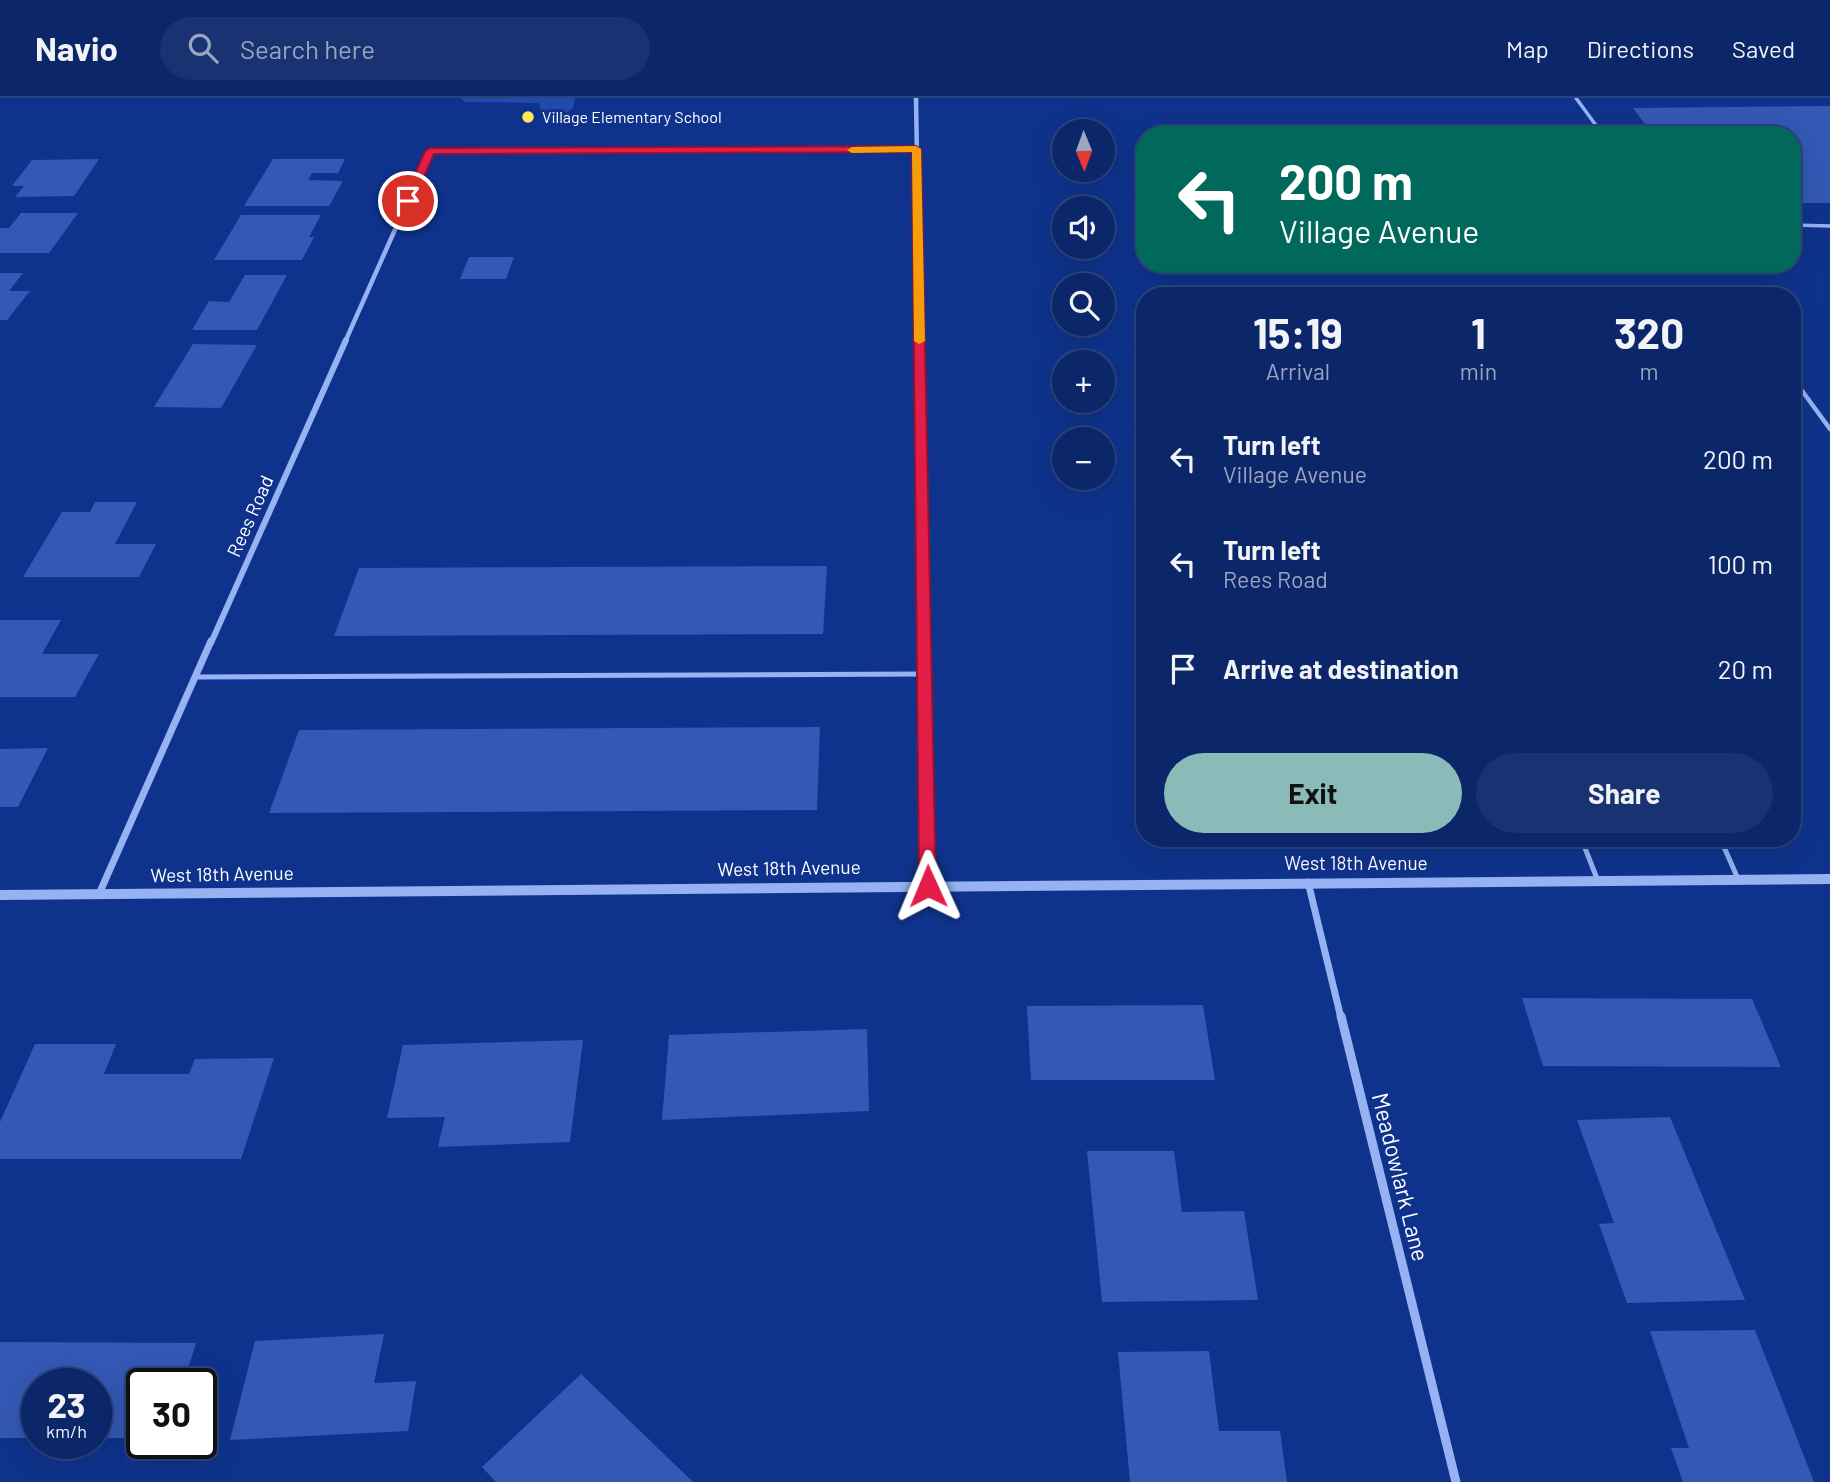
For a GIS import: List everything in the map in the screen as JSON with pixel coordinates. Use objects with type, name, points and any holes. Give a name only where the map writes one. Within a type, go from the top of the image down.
[{"type":"street","points":[[916,98],[928,886]]},
{"type":"street","name":"Rees Road","points":[[99,894],[430,151],[916,149]]},
{"type":"street","name":"West 18th Avenue","points":[[0,895],[1830,879]]},
{"type":"street","name":"Meadowlark Lane","points":[[1307,882],[1456,1482]]},
{"type":"lane","points":[[1576,98],[1596,126]]},
{"type":"lane","points":[[1801,225],[1830,226]]},
{"type":"lane","points":[[1801,389],[1830,429]]},
{"type":"lane","points":[[196,677],[924,674]]},
{"type":"lane","points":[[1585,847],[1598,881]]},
{"type":"lane","points":[[1724,847],[1739,881]]},
{"type":"shaded area","points":[[461,98],[575,98],[573,108],[568,112],[541,111],[539,103],[465,102]]},
{"type":"building","points":[[1830,106],[1830,203],[1801,203],[1801,126],[1646,126],[1633,108]]},
{"type":"building","points":[[99,159],[74,196],[15,197],[24,186],[12,186],[32,160]]},
{"type":"building","points":[[273,159],[345,159],[338,173],[312,173],[308,180],[343,181],[329,206],[244,206]]},
{"type":"building","points":[[21,213],[78,213],[49,253],[0,253],[0,228],[9,228]]},
{"type":"building","points":[[241,215],[321,215],[309,237],[314,237],[302,260],[214,260]]},
{"type":"building","points":[[469,257],[514,257],[506,279],[460,279]]},
{"type":"building","points":[[0,273],[23,273],[9,291],[30,291],[7,320],[0,320]]},
{"type":"building","points":[[245,275],[287,275],[257,330],[192,330],[209,301],[229,302]]},
{"type":"building","points":[[193,344],[257,345],[221,408],[154,407]]},
{"type":"building","points":[[95,502],[137,502],[115,544],[156,544],[139,577],[23,577],[62,512],[90,512]]},
{"type":"building","points":[[827,566],[823,634],[334,636],[359,568]]},
{"type":"building","points":[[0,620],[61,620],[42,654],[99,654],[75,697],[0,697]]},
{"type":"building","points":[[820,727],[817,810],[269,813],[299,730]]},
{"type":"building","points":[[48,748],[18,807],[0,807],[0,749]]},
{"type":"building","points":[[1522,998],[1752,999],[1781,1067],[1543,1066]]},
{"type":"building","points":[[1203,1005],[1215,1080],[1031,1080],[1027,1006]]},
{"type":"building","points":[[867,1029],[869,1111],[662,1120],[669,1035]]},
{"type":"building","points":[[583,1040],[570,1142],[438,1147],[445,1117],[387,1118],[403,1045]]},
{"type":"building","points":[[35,1044],[116,1044],[104,1074],[189,1074],[195,1059],[274,1058],[241,1159],[0,1159],[0,1122]]},
{"type":"building","points":[[1670,1117],[1745,1300],[1627,1303],[1599,1224],[1614,1223],[1577,1120]]},
{"type":"building","points":[[1087,1151],[1174,1151],[1182,1212],[1244,1211],[1258,1300],[1102,1302]]},
{"type":"building","points":[[1755,1330],[1814,1482],[1683,1482],[1671,1448],[1689,1448],[1650,1331]]},
{"type":"building","points":[[384,1334],[374,1383],[416,1381],[408,1431],[230,1440],[255,1341]]},
{"type":"building","points":[[0,1342],[196,1343],[188,1368],[126,1368],[126,1438],[112,1438],[112,1368],[21,1368],[21,1438],[0,1438]]},
{"type":"building","points":[[1209,1351],[1219,1431],[1280,1431],[1287,1482],[1130,1482],[1118,1352]]},
{"type":"building","points":[[581,1374],[693,1482],[496,1482],[482,1467]]},
{"type":"slow traffic","points":[[852,150],[916,149],[919,341]]},
{"type":"place","name":"Village Elementary School","points":[[528,117]]},
{"type":"route","points":[[408,201],[430,151],[916,149],[928,886]]}]
